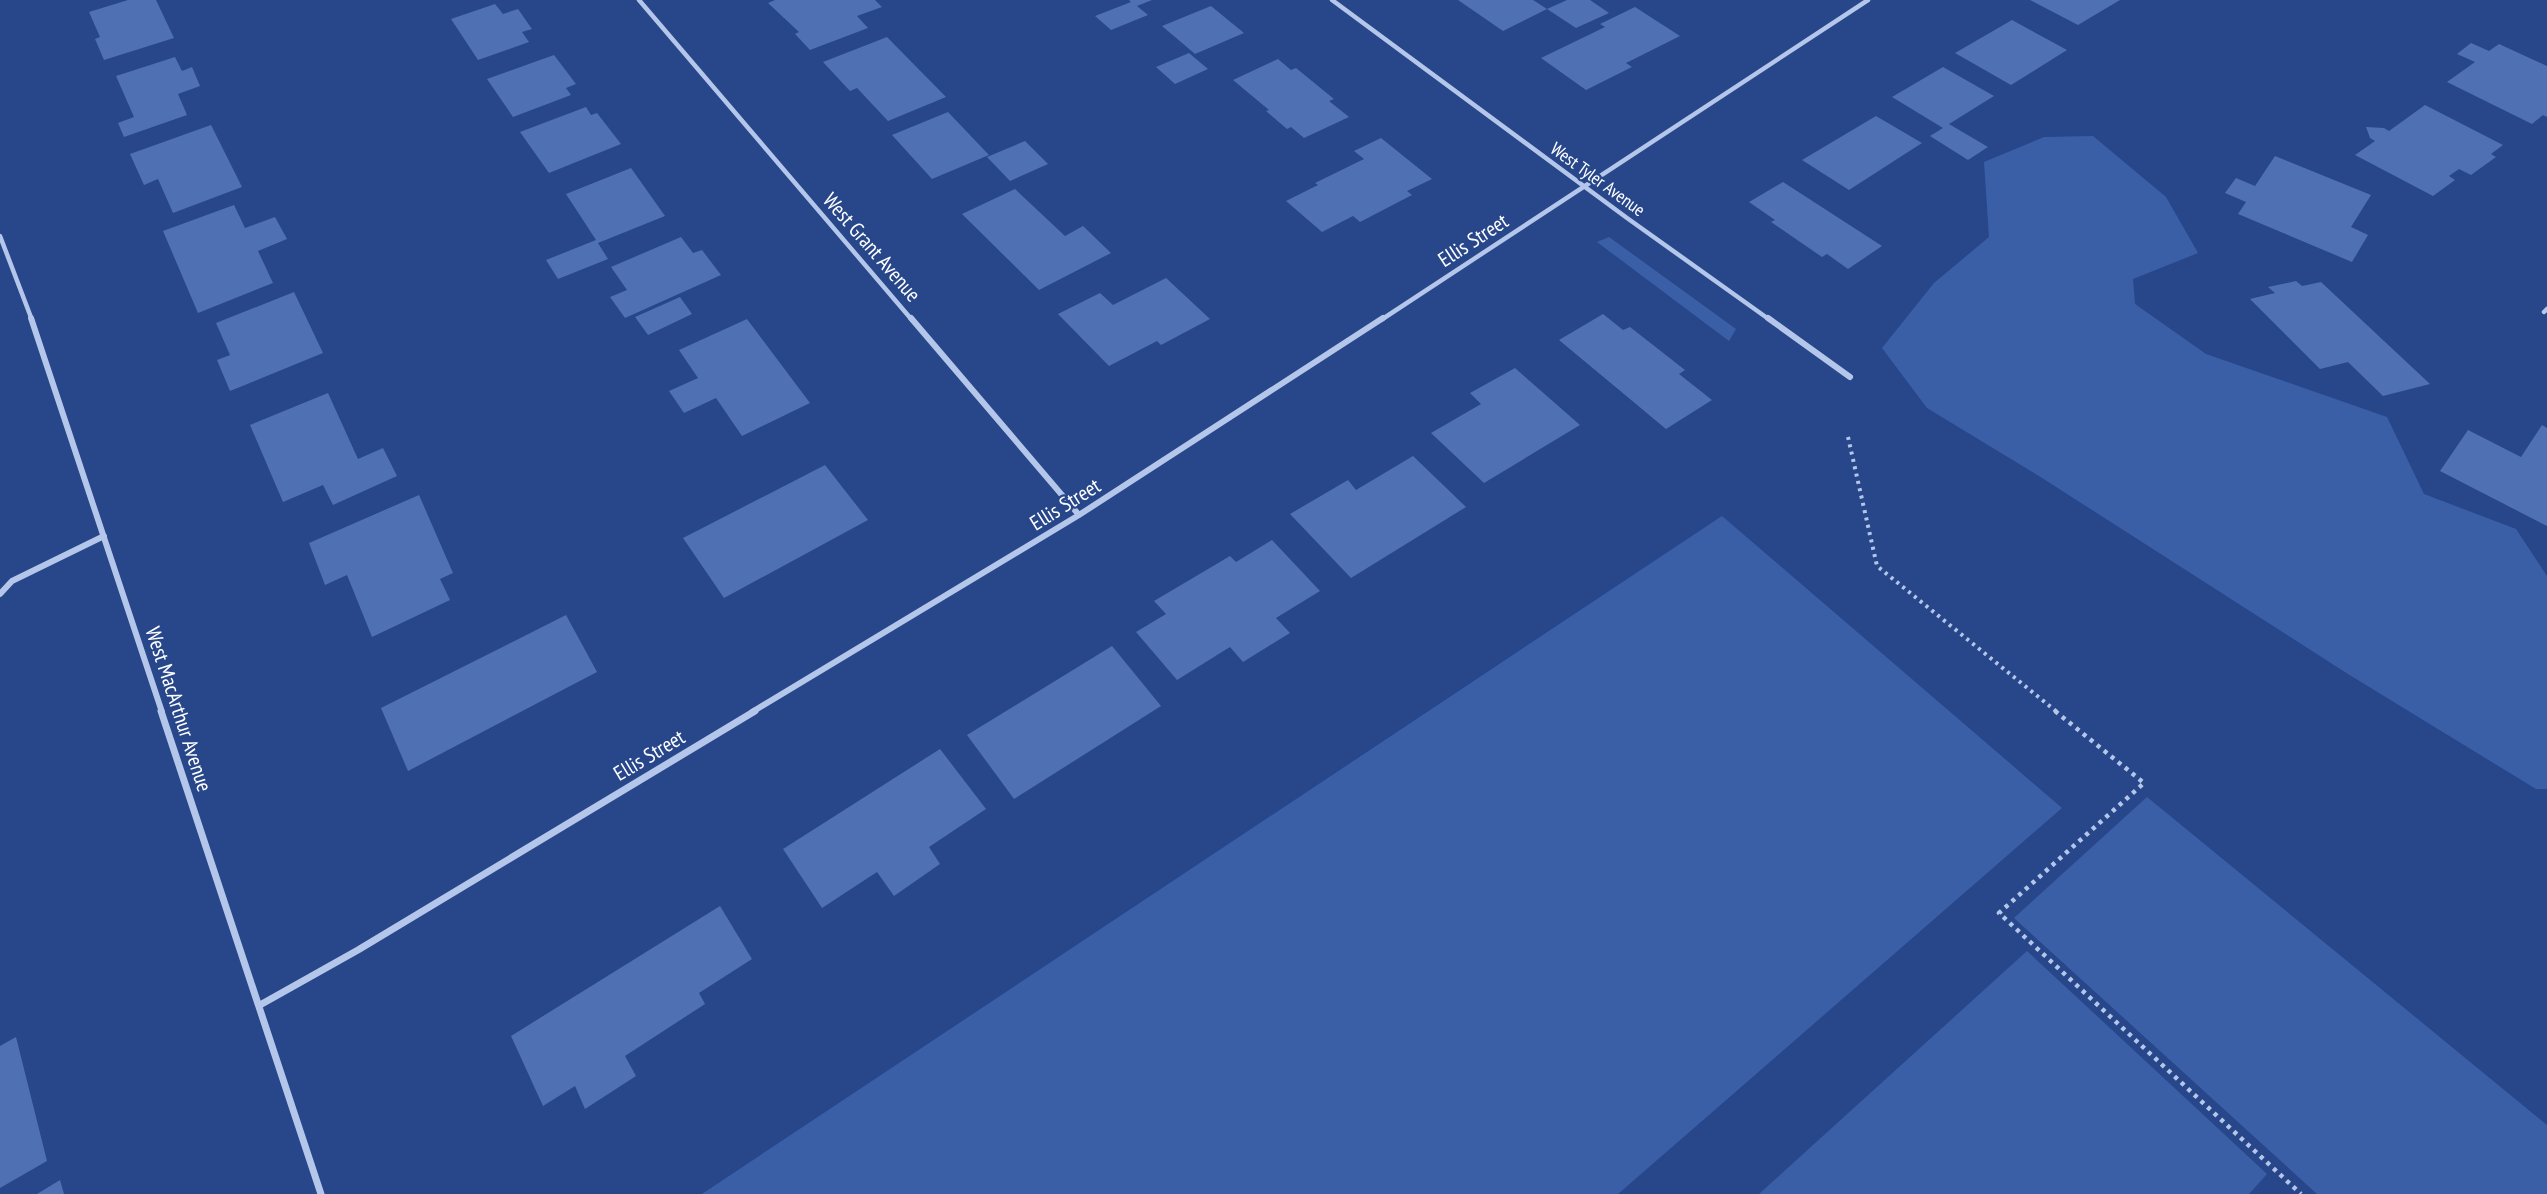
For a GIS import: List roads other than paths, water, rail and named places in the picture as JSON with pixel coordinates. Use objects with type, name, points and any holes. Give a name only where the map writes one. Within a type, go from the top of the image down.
[{"type":"street","name":"West Grant Avenue","points":[[639,0],[1079,515]]},
{"type":"street","name":"West Tyler Avenue","points":[[1332,0],[1586,187],[1851,377]]},
{"type":"street","name":"Ellis Street","points":[[260,1005],[358,950],[1079,515],[1586,187],[1868,0]]},
{"type":"street","name":"West MacArthur Avenue","points":[[0,236],[27,306],[321,1194]]},
{"type":"street","points":[[0,594],[12,581],[104,536]]}]
